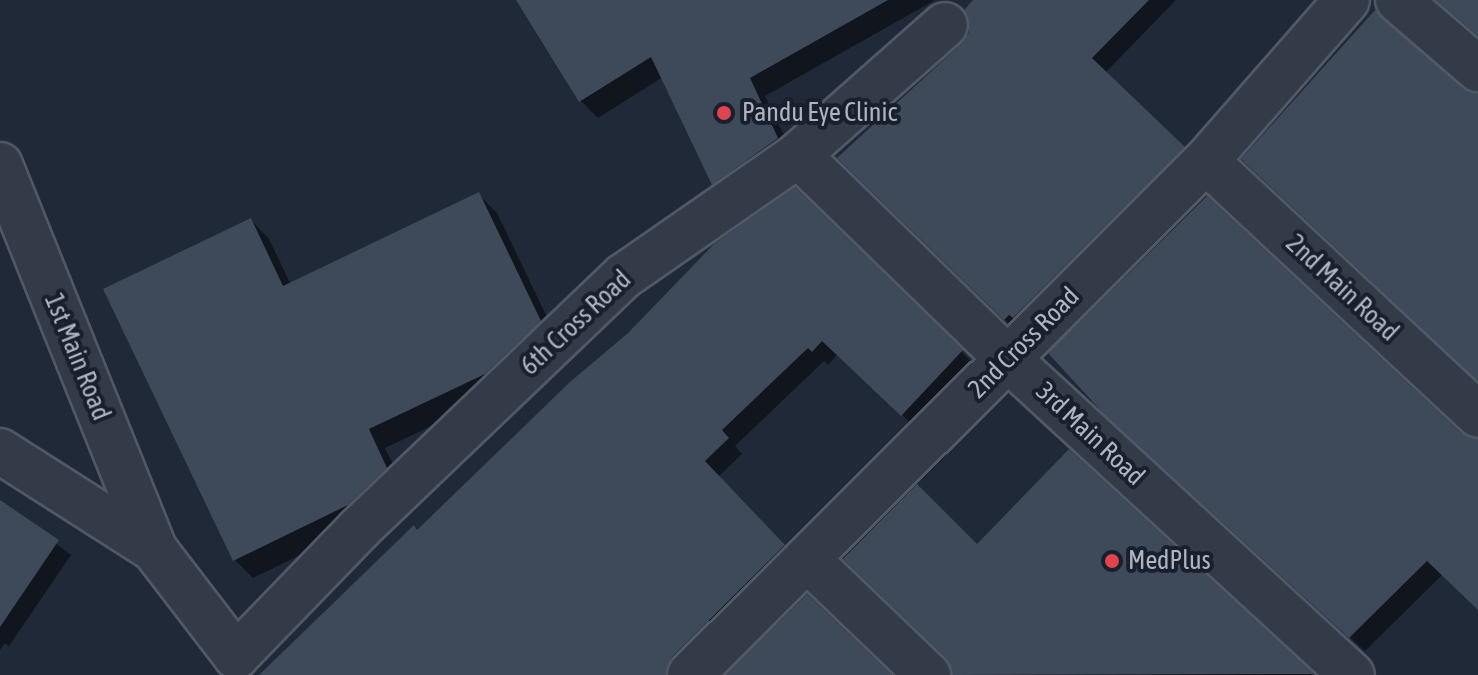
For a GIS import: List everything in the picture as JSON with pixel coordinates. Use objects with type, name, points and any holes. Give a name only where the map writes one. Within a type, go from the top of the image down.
[{"type":"street","name":"2nd Cross Road","points":[[690,675],[1206,161],[1347,0]]},
{"type":"street","points":[[1398,0],[1478,69]]},
{"type":"street","name":"6th Cross Road","points":[[237,666],[359,529],[624,276],[798,155],[945,25]]},
{"type":"street","name":"3rd Main Road","points":[[798,155],[1008,359],[1352,675]]},
{"type":"street","name":"2nd Main Road","points":[[1206,161],[1478,415]]},
{"type":"street","name":"1st Main Road","points":[[0,165],[154,549],[237,666]]},
{"type":"street","name":"1st Main Road","points":[[0,451],[154,549]]},
{"type":"street","points":[[807,559],[928,675]]},
{"type":"building","points":[[516,0],[888,0],[750,78],[778,138],[712,185],[651,57],[579,102]]},
{"type":"building","points":[[973,0],[1149,0],[1092,58],[1185,147],[1013,318],[1009,315],[1004,320],[837,158],[962,43],[969,32],[964,10]]},
{"type":"building","points":[[1436,0],[1478,0],[1478,36]]},
{"type":"building","points":[[1375,10],[1462,88],[1478,93],[1478,381],[1241,159]]},
{"type":"building","points":[[795,187],[963,350],[901,416],[822,341],[812,352],[808,348],[722,430],[729,438],[705,461],[785,545],[672,657],[666,675],[259,675],[414,525],[417,530],[570,382],[628,333],[714,244]]},
{"type":"building","points":[[479,192],[541,321],[485,374],[369,429],[387,468],[348,505],[233,561],[103,289],[251,218],[283,286]]},
{"type":"building","points":[[1207,196],[1461,433],[1478,439],[1478,610],[1427,561],[1349,638],[1104,414],[1048,353]]},
{"type":"building","points":[[1069,449],[1314,674],[952,675],[945,657],[843,559],[917,484],[977,544]]},
{"type":"building","points":[[0,500],[59,540],[0,627]]},
{"type":"building","points":[[807,594],[892,675],[725,675]]},
{"type":"place","name":"Pandu Eye Clinic","points":[[724,113]]},
{"type":"place","name":"MedPlus","points":[[1112,561]]}]
